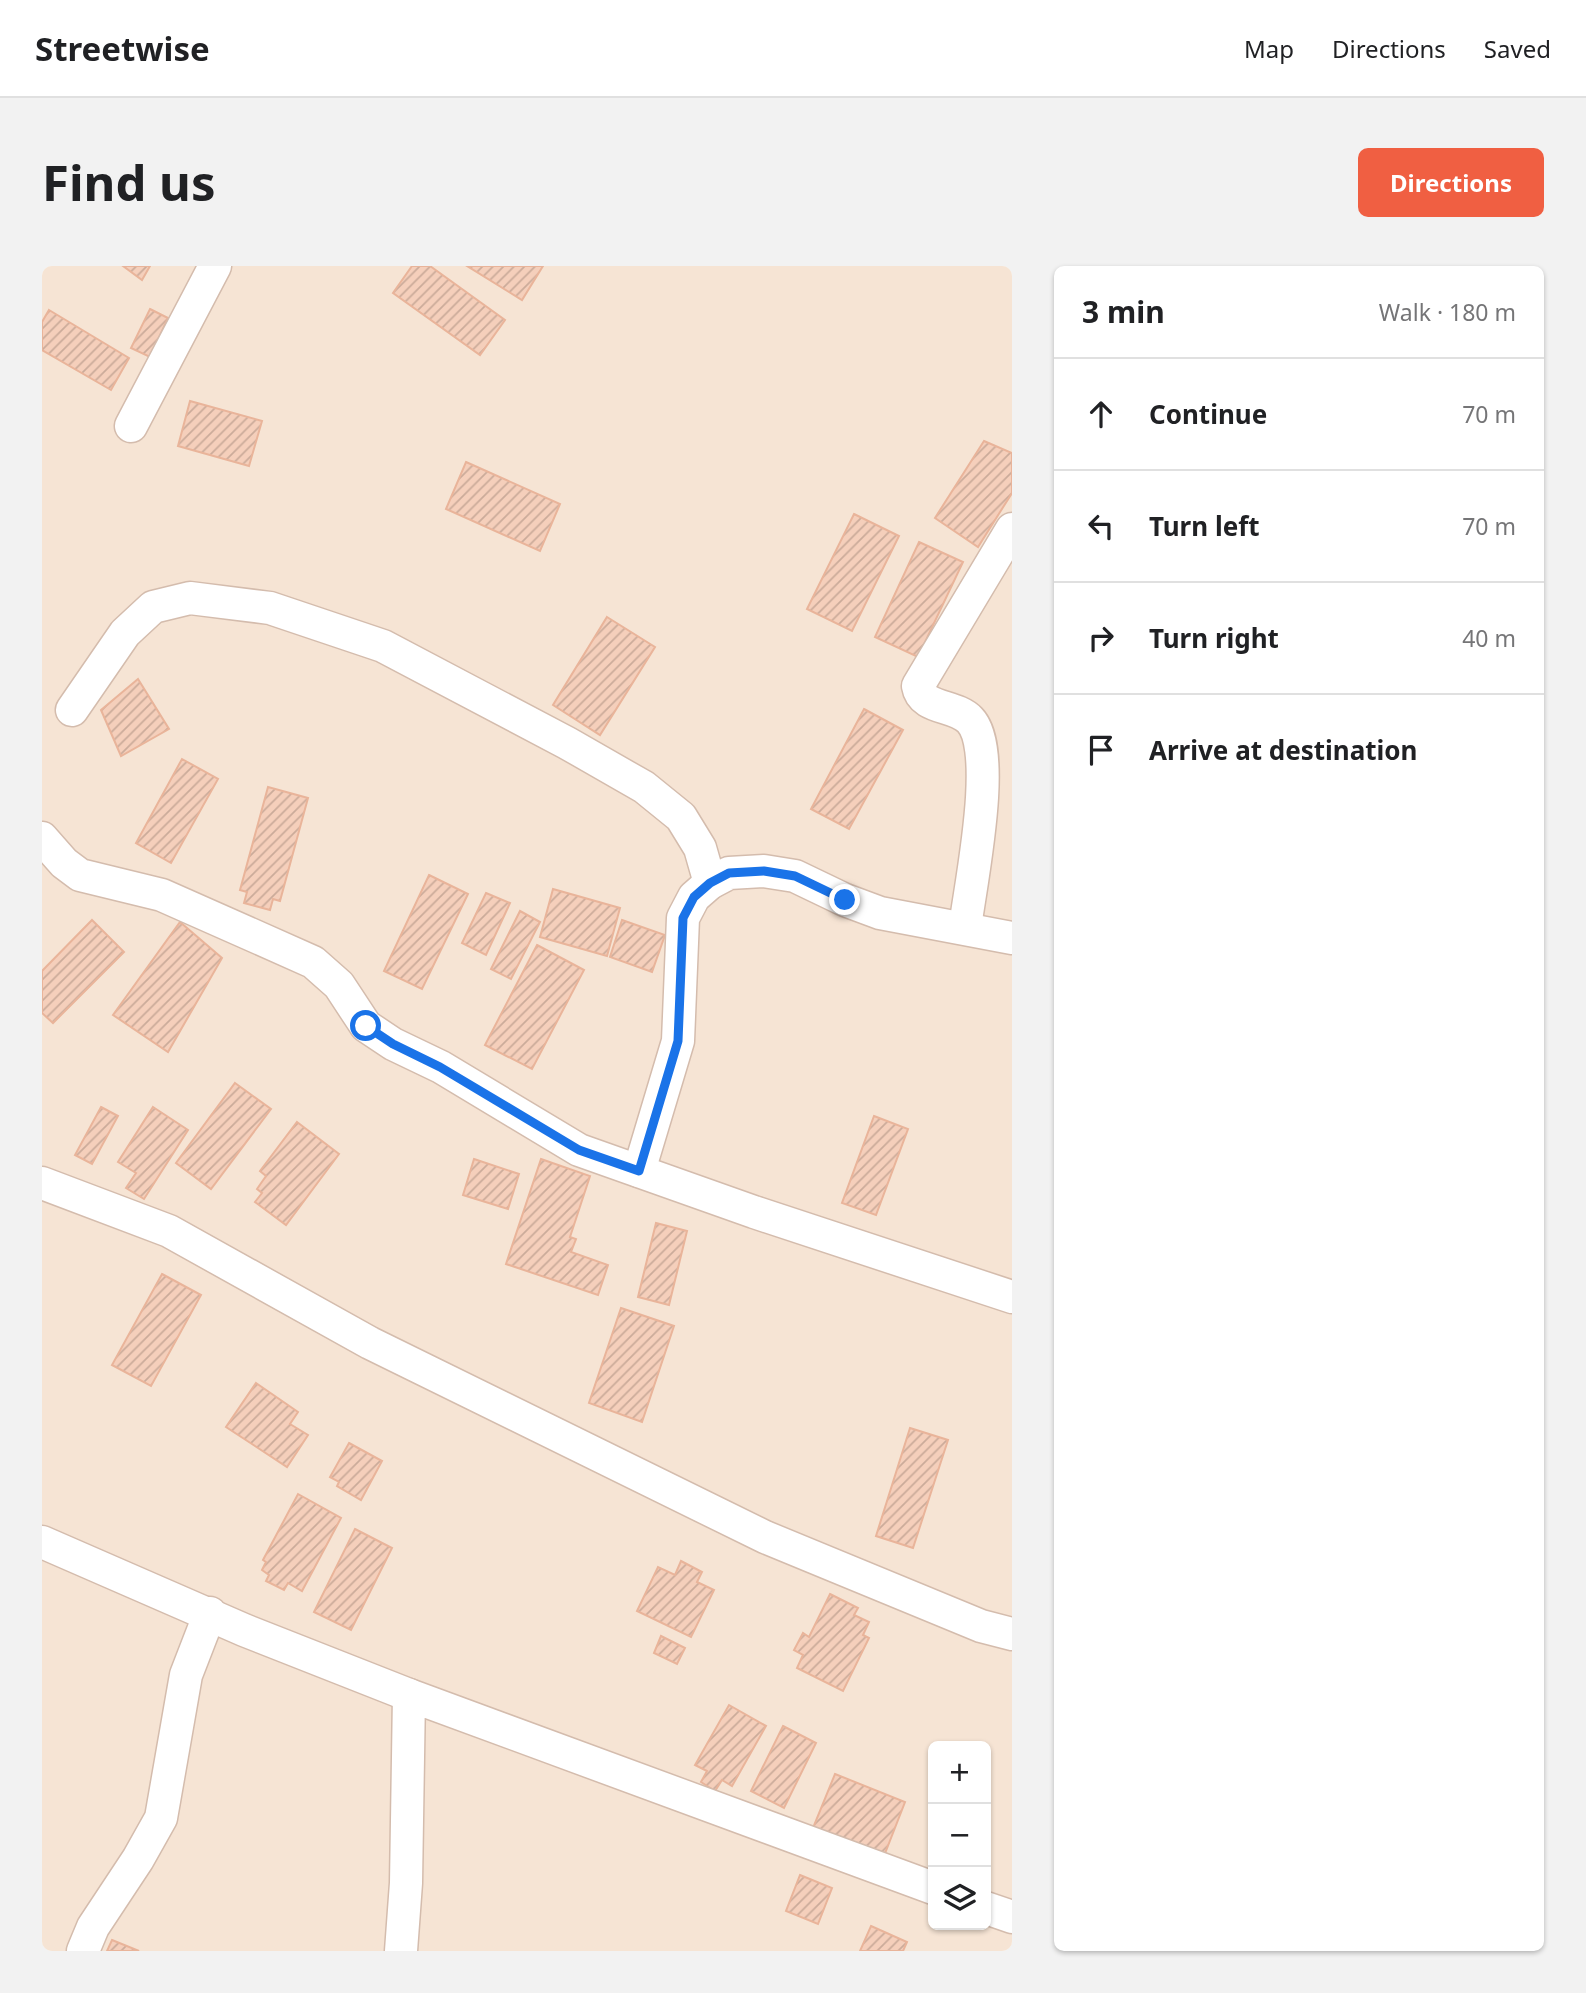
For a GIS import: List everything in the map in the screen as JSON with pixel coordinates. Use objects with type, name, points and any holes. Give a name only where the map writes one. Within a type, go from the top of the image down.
[{"type":"street","points":[[131,426],[215,266]]},
{"type":"street","points":[[965,928],[983,802],[982,753],[970,720],[958,712],[925,700],[919,693],[918,686],[1012,529]]},
{"type":"street","points":[[72,710],[125,633],[153,607],[190,598],[270,608],[383,646],[567,743],[644,787],[681,817],[700,848],[710,883]]},
{"type":"street","points":[[42,838],[64,863],[80,875],[162,895],[313,962],[339,985],[366,1026],[579,1150],[1012,1297]]},
{"type":"street","points":[[639,1171],[678,1041],[683,918],[694,897],[710,883],[729,873],[764,871],[795,876],[880,913],[1012,938]]},
{"type":"street","points":[[42,1183],[169,1231],[370,1343],[765,1537],[981,1626],[1012,1634]]},
{"type":"street","points":[[42,1542],[244,1630],[409,1695],[928,1886]]},
{"type":"street","points":[[83,1951],[93,1927],[138,1859],[161,1818],[187,1675],[210,1613]]},
{"type":"street","points":[[401,1951],[406,1883],[409,1695]]},
{"type":"street","points":[[991,1910],[1012,1917]]},
{"type":"shaded area","points":[[42,266],[1012,266],[1012,1951],[42,1951]]},
{"type":"building","points":[[123,266],[150,266],[142,280]]},
{"type":"building","points":[[412,266],[430,266],[505,320],[480,355],[393,293]]},
{"type":"building","points":[[467,266],[543,266],[522,300]]},
{"type":"building","points":[[150,309],[168,318],[150,357],[131,348]]},
{"type":"building","points":[[49,310],[129,358],[111,390],[42,350],[42,322]]},
{"type":"building","points":[[190,401],[262,421],[249,466],[178,446]]},
{"type":"building","points":[[984,441],[1012,453],[1012,493],[978,547],[935,518]]},
{"type":"building","points":[[466,462],[560,504],[540,551],[446,509]]},
{"type":"building","points":[[854,514],[899,536],[852,631],[807,609]]},
{"type":"building","points":[[919,542],[963,562],[918,657],[875,637]]},
{"type":"building","points":[[607,617],[655,647],[600,735],[553,705]]},
{"type":"building","points":[[138,679],[169,729],[121,756],[101,710]]},
{"type":"building","points":[[864,709],[903,730],[849,829],[811,809]]},
{"type":"building","points":[[182,759],[218,779],[171,863],[136,843]]},
{"type":"building","points":[[268,787],[308,798],[280,901],[273,899],[270,910],[244,903],[247,892],[240,890]]},
{"type":"building","points":[[429,875],[468,894],[422,989],[384,971]]},
{"type":"building","points":[[553,889],[620,908],[607,956],[540,937]]},
{"type":"building","points":[[486,893],[510,903],[486,955],[462,943]]},
{"type":"building","points":[[520,911],[540,922],[511,979],[491,969]]},
{"type":"building","points":[[92,920],[124,952],[53,1023],[42,1013],[42,971]]},
{"type":"building","points":[[622,920],[665,935],[652,972],[610,957]]},
{"type":"building","points":[[180,922],[222,958],[168,1052],[113,1015]]},
{"type":"building","points":[[537,945],[584,970],[532,1069],[485,1045]]},
{"type":"building","points":[[235,1083],[271,1109],[211,1189],[176,1163]]},
{"type":"building","points":[[101,1107],[118,1116],[92,1164],[75,1155]]},
{"type":"building","points":[[153,1107],[188,1130],[144,1199],[126,1188],[136,1173],[118,1162]]},
{"type":"building","points":[[874,1116],[908,1129],[876,1215],[842,1203]]},
{"type":"building","points":[[297,1122],[339,1154],[286,1225],[255,1202],[262,1193],[257,1189],[266,1176],[260,1171]]},
{"type":"building","points":[[474,1159],[519,1174],[508,1209],[463,1195]]},
{"type":"building","points":[[541,1159],[590,1176],[570,1237],[576,1239],[571,1252],[608,1265],[598,1295],[506,1264]]},
{"type":"building","points":[[656,1223],[687,1231],[669,1305],[638,1297]]},
{"type":"building","points":[[162,1274],[201,1295],[151,1386],[112,1365]]},
{"type":"building","points":[[621,1308],[674,1326],[642,1422],[589,1403]]},
{"type":"building","points":[[256,1383],[298,1412],[290,1424],[308,1435],[287,1467],[226,1427]]},
{"type":"building","points":[[910,1428],[948,1440],[913,1548],[876,1536]]},
{"type":"building","points":[[349,1443],[382,1461],[361,1500],[337,1486],[339,1482],[330,1477]]},
{"type":"building","points":[[298,1494],[341,1518],[302,1591],[288,1583],[284,1590],[266,1581],[269,1575],[262,1570],[266,1562],[263,1560]]},
{"type":"building","points":[[355,1529],[392,1548],[351,1630],[314,1612]]},
{"type":"building","points":[[681,1561],[702,1572],[697,1582],[714,1590],[691,1637],[637,1611],[658,1567],[675,1575]]},
{"type":"building","points":[[830,1594],[858,1608],[854,1615],[869,1622],[863,1635],[869,1638],[843,1691],[797,1668],[803,1655],[794,1650],[803,1633],[809,1637]]},
{"type":"building","points":[[661,1636],[685,1648],[677,1664],[654,1653]]},
{"type":"building","points":[[729,1705],[766,1726],[732,1786],[722,1780],[715,1791],[701,1782],[707,1771],[695,1765]]},
{"type":"building","points":[[783,1726],[816,1743],[784,1808],[751,1791]]},
{"type":"building","points":[[835,1774],[905,1802],[884,1856],[813,1828]]},
{"type":"building","points":[[800,1875],[832,1888],[818,1924],[786,1911]]},
{"type":"building","points":[[871,1926],[907,1942],[903,1951],[860,1951]]},
{"type":"building","points":[[112,1940],[139,1951],[107,1951]]},
{"type":"route","points":[[366,1026],[579,1150],[639,1171],[678,1041],[683,918],[694,897],[710,883],[729,873],[764,871],[795,876],[845,900]]}]
